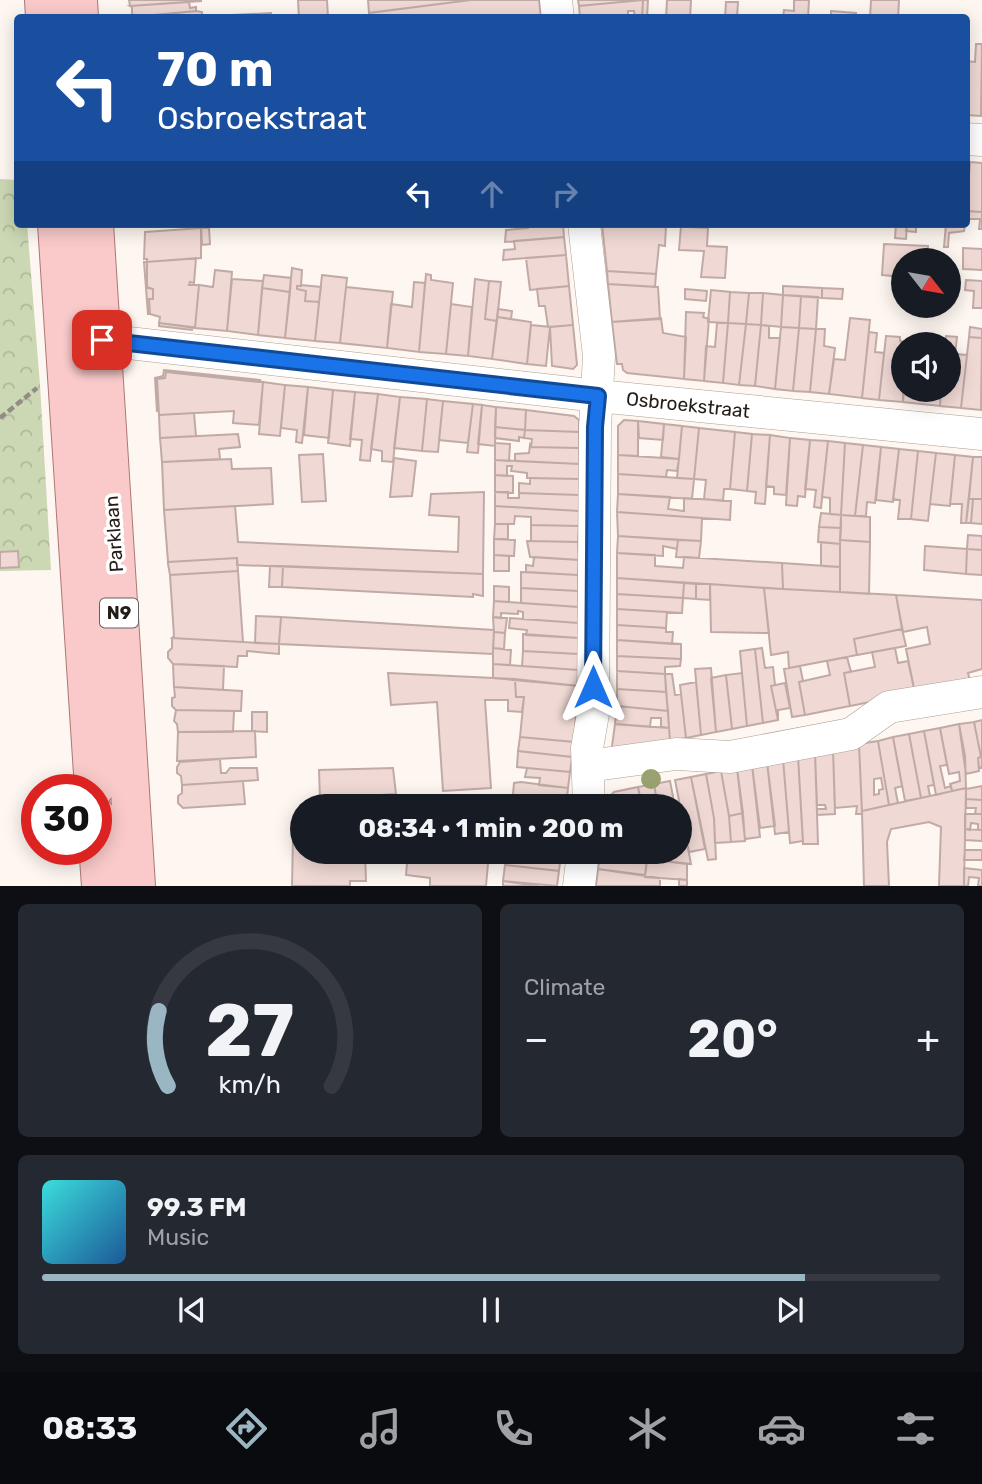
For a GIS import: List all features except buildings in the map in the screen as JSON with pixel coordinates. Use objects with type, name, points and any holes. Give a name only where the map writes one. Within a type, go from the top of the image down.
[{"type":"main road","name":"Parklaan","points":[[57,228],[93,774]]},
{"type":"main road","name":"Parklaan","points":[[94,228],[136,886]]},
{"type":"main road","points":[[100,865],[101,886]]},
{"type":"street","points":[[584,228],[599,356],[595,427],[593,713],[587,748],[589,794]]},
{"type":"street","name":"Osbroekstraat","points":[[102,340],[598,396],[982,434]]},
{"type":"street","points":[[588,766],[676,754],[730,757],[851,734],[889,707],[982,692]]},
{"type":"street","points":[[579,886],[582,864]]},
{"type":"path","points":[[0,418],[40,385]]},
{"type":"green space","points":[[0,179],[14,180],[14,228],[27,228],[51,570],[0,571]]},
{"type":"route","points":[[102,340],[598,396],[595,427],[593,687]]}]
